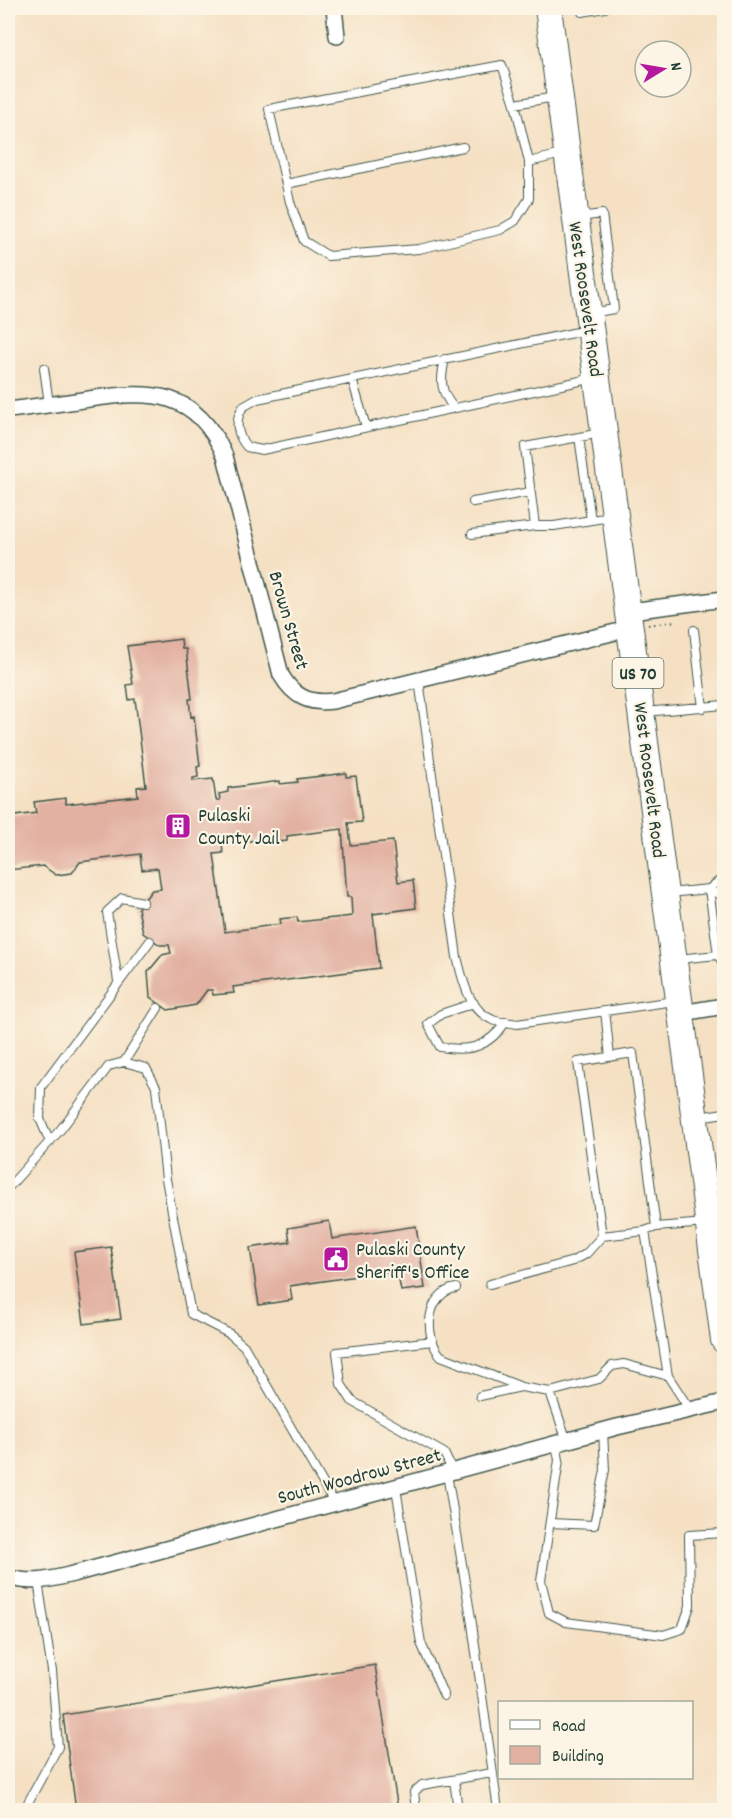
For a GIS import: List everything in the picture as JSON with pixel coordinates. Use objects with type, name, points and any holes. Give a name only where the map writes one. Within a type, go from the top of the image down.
[{"type":"main road","name":"West Roosevelt Road","points":[[548,8],[631,620],[695,1117],[717,1222],[724,1340]]},
{"type":"street","points":[[334,8],[337,36]]},
{"type":"street","name":"Brown Street","points":[[8,410],[146,393],[182,404],[209,426],[225,456],[279,669],[288,687],[295,693],[318,703],[419,680],[631,620],[724,598]]},
{"type":"street","points":[[681,1006],[724,1006]]},
{"type":"street","name":"South Woodrow Street","points":[[11,1582],[38,1581],[77,1573],[603,1431],[724,1402]]},
{"type":"lane","points":[[581,8],[582,12],[605,8]]},
{"type":"lane","points":[[502,65],[515,104],[529,162],[529,199],[515,221],[500,230],[419,249],[328,256],[304,241],[286,184],[269,109],[502,65]]},
{"type":"lane","points":[[515,104],[560,96]]},
{"type":"lane","points":[[286,184],[463,147]]},
{"type":"lane","points":[[529,162],[568,152]]},
{"type":"lane","points":[[591,321],[445,359],[250,402],[243,407],[237,420],[241,438],[247,447],[257,451],[598,377]]},
{"type":"lane","points":[[445,359],[441,377],[442,388],[444,397],[454,408]]},
{"type":"lane","points":[[44,368],[49,404]]},
{"type":"lane","points":[[352,379],[366,427]]},
{"type":"lane","points":[[535,526],[525,447],[606,432]]},
{"type":"lane","points":[[579,437],[591,520]]},
{"type":"lane","points":[[473,502],[530,492]]},
{"type":"lane","points":[[472,534],[617,516]]},
{"type":"lane","points":[[694,630],[703,708]]},
{"type":"lane","points":[[419,680],[457,957],[467,993],[478,1010],[493,1020],[517,1024],[605,1011],[681,1006]]},
{"type":"lane","points":[[643,712],[724,705]]},
{"type":"lane","points":[[709,889],[724,877]]},
{"type":"lane","points":[[675,960],[722,960],[709,889]]},
{"type":"lane","points":[[666,893],[709,889],[724,896]]},
{"type":"lane","points":[[118,981],[107,912],[122,898],[143,902]]},
{"type":"lane","points":[[50,1142],[40,1119],[41,1087],[150,940]]},
{"type":"lane","points":[[474,1002],[441,1014],[428,1024],[431,1034],[440,1047],[452,1049],[480,1046],[494,1039],[506,1022]]},
{"type":"lane","points":[[124,1062],[158,1008]]},
{"type":"lane","points":[[605,1011],[610,1057]]},
{"type":"lane","points":[[602,1236],[578,1062],[633,1053],[656,1227]]},
{"type":"lane","points":[[8,1188],[50,1142],[109,1066],[124,1062],[146,1068],[156,1087],[166,1179],[192,1314],[230,1334],[244,1346],[335,1504]]},
{"type":"lane","points":[[695,1117],[724,1113]]},
{"type":"lane","points":[[490,1284],[573,1261],[586,1254],[602,1236],[645,1231],[656,1227],[717,1222]]},
{"type":"lane","points":[[645,1231],[668,1376],[690,1410]]},
{"type":"lane","points":[[456,1288],[446,1290],[434,1301],[431,1311],[434,1348],[441,1356],[521,1387],[550,1392],[599,1379],[612,1366],[624,1364],[668,1376]]},
{"type":"lane","points":[[433,1341],[337,1352],[338,1369],[341,1384],[352,1401],[444,1453],[450,1473],[498,1810]]},
{"type":"lane","points":[[480,1396],[521,1387]]},
{"type":"lane","points":[[550,1392],[561,1443],[541,1581],[549,1613],[566,1622],[663,1635],[682,1629],[690,1606],[689,1535],[724,1533]]},
{"type":"lane","points":[[550,1523],[594,1525],[605,1470],[603,1431]]},
{"type":"lane","points":[[396,1488],[421,1643],[444,1696]]},
{"type":"lane","points":[[24,1810],[58,1747],[54,1680],[38,1581]]},
{"type":"lane","points":[[416,1810],[414,1792],[422,1785],[492,1773]]},
{"type":"lane","points":[[454,1780],[458,1810]]},
{"type":"building","name":"Pulaski County Jail","points":[[181,639],[182,649],[186,649],[192,699],[189,699],[191,717],[194,716],[200,766],[197,767],[198,777],[193,778],[193,781],[213,779],[216,800],[220,800],[219,794],[228,792],[228,788],[280,781],[280,784],[298,782],[297,779],[346,773],[346,777],[356,776],[362,822],[348,823],[351,845],[393,841],[398,882],[413,880],[416,908],[373,914],[379,968],[233,987],[234,993],[213,995],[212,990],[207,990],[196,1005],[168,1010],[150,997],[148,972],[162,955],[171,953],[169,945],[160,945],[143,933],[138,908],[152,890],[161,889],[158,868],[142,870],[140,854],[80,862],[72,873],[56,875],[43,866],[8,870],[8,817],[36,813],[34,802],[66,798],[66,804],[138,796],[137,787],[146,786],[135,699],[129,700],[127,685],[133,684],[127,646]],"holes":[[[342,829],[347,897],[351,897],[352,916],[298,922],[297,917],[280,919],[281,924],[225,932],[214,854],[223,853],[222,845],[269,838],[270,843],[287,841],[287,836]]]},
{"type":"building","name":"Pulaski County Sheriff's Office","points":[[329,1221],[332,1239],[416,1226],[425,1288],[401,1291],[397,1270],[290,1286],[292,1300],[259,1305],[250,1248],[290,1242],[288,1228]]},
{"type":"building","points":[[111,1247],[121,1319],[84,1324],[74,1252]]},
{"type":"building","points":[[375,1665],[398,1810],[76,1810],[63,1715]]},
{"type":"place","name":"Pulaski County Jail","points":[[178,826]]},
{"type":"place","name":"Pulaski County Sheriff's Office","points":[[336,1259]]}]
